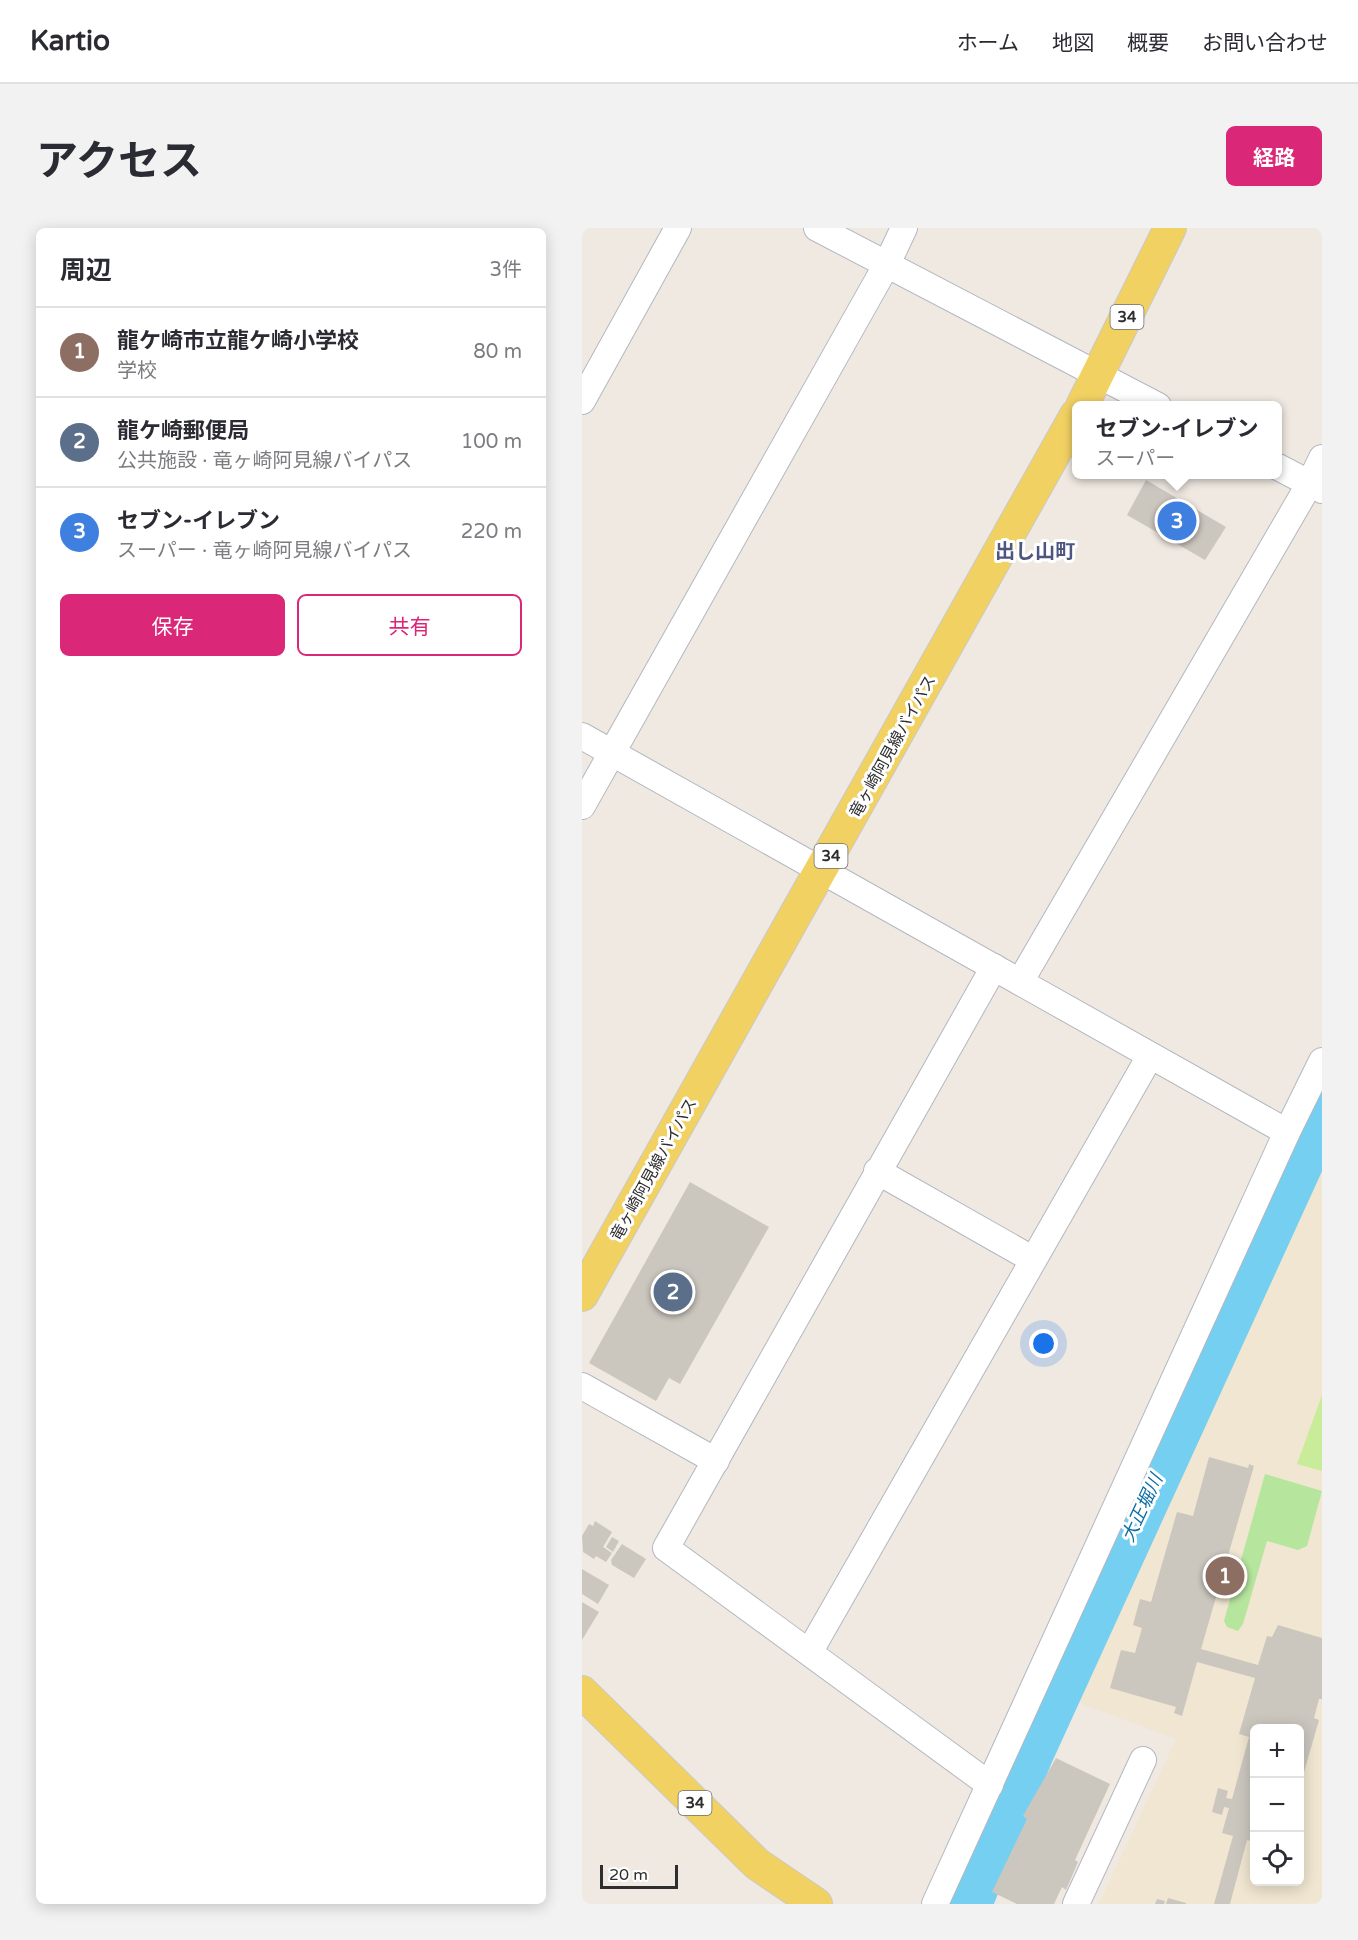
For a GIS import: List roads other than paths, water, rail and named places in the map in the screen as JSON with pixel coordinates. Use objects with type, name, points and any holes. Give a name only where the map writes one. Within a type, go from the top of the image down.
[{"type":"main road","name":"34","points":[[1084,401],[1170,228]]},
{"type":"main road","name":"竜ヶ崎阿見線バイパス","points":[[582,1295],[1072,424]]},
{"type":"main road","name":"34","points":[[582,1692],[757,1864],[816,1904]]},
{"type":"street","points":[[582,401],[678,228]]},
{"type":"street","points":[[817,228],[1150,401]]},
{"type":"street","points":[[582,806],[887,264],[904,228]]},
{"type":"street","points":[[1020,982],[1316,487],[1322,458]]},
{"type":"street","points":[[1282,469],[1316,487]]},
{"type":"street","points":[[582,736],[1287,1132]]},
{"type":"street","points":[[990,1785],[810,1651],[666,1548],[877,1171],[994,968]]},
{"type":"street","points":[[810,1651],[1150,1056]]},
{"type":"street","points":[[935,1904],[1287,1132],[1322,1061]]},
{"type":"street","points":[[877,1171],[1032,1259]]},
{"type":"street","points":[[582,1386],[716,1461]]},
{"type":"street","points":[[1076,1904],[1143,1760]]},
{"type":"waterway","name":"大正堀川","points":[[969,1904],[1030,1755],[1322,1116]]},
{"type":"place","name":"セブン-イレブン","points":[[1177,521]]},
{"type":"place","name":"龍ケ崎郵便局","points":[[673,1292]]},
{"type":"place","name":"龍ケ崎市立龍ケ崎小学校","points":[[1225,1576]]},
{"type":"district","name":"出し山町","points":[[1035,551]]}]
